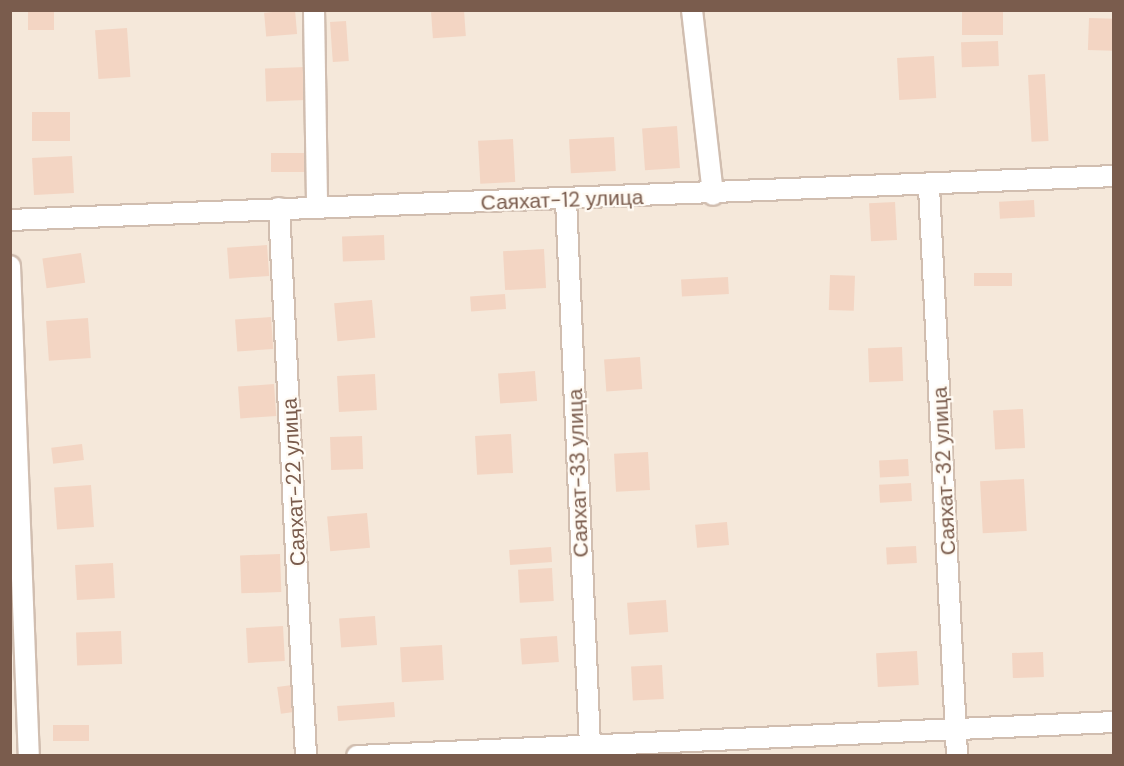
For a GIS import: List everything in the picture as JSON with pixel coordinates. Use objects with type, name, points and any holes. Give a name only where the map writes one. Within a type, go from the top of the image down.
[{"type":"street","points":[[314,10],[317,207]]},
{"type":"street","points":[[692,10],[713,195]]},
{"type":"street","name":"Саяхат-12 улица","points":[[10,220],[279,208],[929,187],[1113,176]]},
{"type":"street","name":"Саяхат-32 улица","points":[[929,187],[957,756]]},
{"type":"street","name":"Саяхат-33 улица","points":[[566,200],[590,746]]},
{"type":"street","name":"Саяхат-22 улица","points":[[279,208],[306,756]]},
{"type":"street","points":[[10,266],[29,756]]},
{"type":"street","points":[[357,756],[1113,722]]},
{"type":"shaded area","points":[[11,11],[1113,11],[1113,755],[11,755]]},
{"type":"building","points":[[28,10],[54,10],[54,30],[28,30]]},
{"type":"building","points":[[295,10],[297,34],[266,37],[264,13]]},
{"type":"building","points":[[464,10],[466,36],[433,38],[431,12]]},
{"type":"building","points":[[962,10],[1003,10],[1003,35],[962,35]]},
{"type":"building","points":[[1089,18],[1114,19],[1113,51],[1088,50]]},
{"type":"building","points":[[346,21],[349,61],[333,62],[330,22]]},
{"type":"building","points":[[127,28],[130,77],[98,79],[95,30]]},
{"type":"building","points":[[998,41],[999,66],[962,67],[961,42]]},
{"type":"building","points":[[934,56],[936,98],[899,100],[897,58]]},
{"type":"building","points":[[305,67],[306,100],[266,101],[265,68]]},
{"type":"building","points":[[1045,74],[1049,141],[1032,142],[1028,75]]},
{"type":"building","points":[[32,112],[70,112],[70,141],[32,141]]},
{"type":"building","points":[[677,126],[680,168],[645,170],[642,128]]},
{"type":"building","points":[[614,137],[616,171],[571,173],[569,139]]},
{"type":"building","points":[[513,139],[515,182],[480,184],[478,141]]},
{"type":"building","points":[[271,153],[307,153],[307,172],[271,172]]},
{"type":"building","points":[[72,156],[74,193],[34,195],[32,158]]},
{"type":"building","points":[[1034,200],[1035,217],[1000,219],[999,202]]},
{"type":"building","points":[[895,202],[897,240],[871,241],[869,203]]},
{"type":"building","points":[[384,235],[385,260],[343,261],[342,236]]},
{"type":"building","points":[[267,245],[269,276],[229,279],[227,248]]},
{"type":"building","points":[[544,249],[546,288],[505,290],[503,251]]},
{"type":"building","points":[[81,253],[85,283],[47,288],[42,258]]},
{"type":"building","points":[[974,273],[1012,273],[1012,286],[974,286]]},
{"type":"building","points":[[830,275],[855,276],[854,311],[829,310]]},
{"type":"building","points":[[728,277],[729,294],[682,296],[681,279]]},
{"type":"building","points":[[505,294],[506,309],[471,311],[470,296]]},
{"type":"building","points":[[372,300],[375,338],[337,341],[334,303]]},
{"type":"building","points":[[271,317],[273,349],[237,351],[235,320]]},
{"type":"building","points":[[88,318],[91,358],[49,361],[46,321]]},
{"type":"building","points":[[902,347],[903,381],[869,382],[868,348]]},
{"type":"building","points":[[640,357],[642,389],[606,391],[604,360]]},
{"type":"building","points":[[535,371],[537,401],[500,404],[498,374]]},
{"type":"building","points":[[375,374],[377,410],[339,412],[337,376]]},
{"type":"building","points":[[274,384],[276,416],[240,418],[238,387]]},
{"type":"building","points":[[1023,409],[1025,448],[995,450],[993,411]]},
{"type":"building","points":[[511,434],[513,473],[477,475],[475,436]]},
{"type":"building","points":[[362,436],[363,469],[331,470],[330,437]]},
{"type":"building","points":[[82,444],[84,460],[53,464],[51,448]]},
{"type":"building","points":[[648,452],[650,490],[616,492],[614,454]]},
{"type":"building","points":[[908,459],[909,476],[880,477],[879,461]]},
{"type":"building","points":[[1024,479],[1027,531],[983,533],[980,481]]},
{"type":"building","points":[[911,483],[912,501],[880,503],[879,485]]},
{"type":"building","points":[[91,485],[94,527],[57,529],[54,488]]},
{"type":"building","points":[[367,513],[370,548],[330,551],[327,516]]},
{"type":"building","points":[[727,522],[729,545],[697,548],[695,525]]},
{"type":"building","points":[[916,546],[917,563],[887,565],[886,548]]},
{"type":"building","points":[[551,547],[552,562],[510,565],[509,550]]},
{"type":"building","points":[[280,554],[281,592],[241,593],[240,555]]},
{"type":"building","points":[[113,563],[115,598],[77,600],[75,565]]},
{"type":"building","points":[[552,568],[554,601],[520,603],[518,570]]},
{"type":"building","points":[[666,600],[668,632],[629,635],[627,603]]},
{"type":"building","points":[[375,616],[377,645],[341,647],[339,619]]},
{"type":"building","points":[[283,626],[285,661],[248,663],[246,628]]},
{"type":"building","points":[[121,631],[122,664],[77,666],[76,633]]},
{"type":"building","points":[[557,636],[559,662],[522,665],[520,639]]},
{"type":"building","points":[[442,645],[444,680],[402,682],[400,647]]},
{"type":"building","points":[[917,651],[919,685],[878,687],[876,653]]},
{"type":"building","points":[[1043,652],[1044,677],[1013,678],[1012,653]]},
{"type":"building","points":[[662,665],[664,699],[633,701],[631,667]]},
{"type":"building","points":[[292,685],[296,712],[281,714],[277,687]]},
{"type":"building","points":[[394,702],[395,717],[338,721],[337,706]]},
{"type":"building","points":[[53,725],[89,725],[89,741],[53,741]]}]
